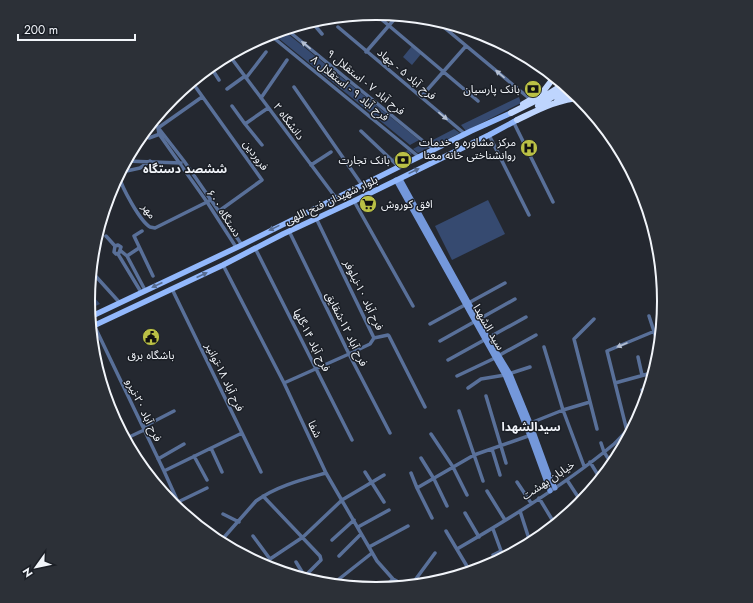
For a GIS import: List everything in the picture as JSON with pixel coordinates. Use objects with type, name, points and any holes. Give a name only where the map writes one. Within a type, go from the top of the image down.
[{"type":"highway","name":"بلوار شهیدان فتح اللهی","points":[[511,113],[530,99],[542,93],[551,81]]},
{"type":"highway","points":[[542,93],[556,85]]},
{"type":"highway","points":[[511,113],[559,87]]},
{"type":"highway","points":[[515,121],[563,90]]},
{"type":"highway","points":[[554,103],[567,94]]},
{"type":"highway","name":"بلوار شهیدان فتح اللهی","points":[[515,121],[554,103],[572,99]]},
{"type":"main road","name":"بلوار شهیدان فتح اللهی","points":[[96,314],[511,113]]},
{"type":"main road","name":"بلوار شهیدان فتح اللهی","points":[[96,324],[223,266],[289,231],[354,201],[515,121]]},
{"type":"street","points":[[383,20],[478,101]]},
{"type":"street","points":[[366,52],[393,21]]},
{"type":"street","points":[[316,27],[322,34]]},
{"type":"street","name":"فرح آباد ۵ - جهاد","points":[[338,27],[465,134]]},
{"type":"street","points":[[446,29],[530,99]]},
{"type":"street","name":"فرح آباد ۷ - استقلال ۹","points":[[291,33],[434,150]]},
{"type":"street","name":"فرح آباد ۹ - استقلال ۸","points":[[275,39],[419,157]]},
{"type":"street","points":[[421,97],[466,46]]},
{"type":"street","points":[[227,89],[245,77],[266,52]]},
{"type":"street","name":"دانشگاه ۲","points":[[233,60],[336,198]]},
{"type":"street","points":[[261,98],[286,60]]},
{"type":"street","points":[[214,72],[219,80]]},
{"type":"street","points":[[158,128],[202,97],[195,87]]},
{"type":"street","points":[[294,87],[362,185]]},
{"type":"street","name":"فروردین","points":[[202,97],[262,180],[219,211]]},
{"type":"street","points":[[232,106],[262,145]]},
{"type":"street","points":[[245,124],[268,108]]},
{"type":"street","points":[[515,121],[554,202]]},
{"type":"street","name":"۶۰۰ دستگاه","points":[[158,128],[182,162],[212,200],[239,246]]},
{"type":"street","points":[[361,131],[399,167]]},
{"type":"street","points":[[148,137],[161,133]]},
{"type":"street","points":[[489,135],[529,215]]},
{"type":"street","points":[[311,165],[331,152]]},
{"type":"street","points":[[133,161],[182,162]]},
{"type":"street","name":"مهر","points":[[128,171],[143,167],[150,161]]},
{"type":"street","name":"۶۰۰ دستگاه","points":[[182,162],[207,202],[239,246]]},
{"type":"street","name":"سید الشهدا","points":[[398,179],[507,375],[528,424],[550,491]]},
{"type":"street","name":"مهر","points":[[122,182],[147,226],[152,228],[155,228],[212,200]]},
{"type":"street","points":[[354,201],[413,306]]},
{"type":"street","name":"فرح آباد ۱۰-نیلوفر","points":[[316,218],[374,338],[389,336],[425,407]]},
{"type":"street","points":[[142,231],[134,236],[153,276]]},
{"type":"street","name":"فرح آباد ۱۲-شقایق","points":[[289,231],[349,354],[390,433]]},
{"type":"street","points":[[106,236],[114,246],[114,252],[119,252],[126,256],[143,291]]},
{"type":"street","points":[[114,246],[118,245],[121,247],[119,252],[143,291]]},
{"type":"street","points":[[126,256],[139,248]]},
{"type":"street","name":"فرح آباد ۱۴-گلها","points":[[255,248],[352,440]]},
{"type":"street","name":"شفا","points":[[223,266],[284,383],[326,473],[368,547],[385,572],[393,580],[397,582]]},
{"type":"street","points":[[96,278],[120,303]]},
{"type":"street","points":[[430,324],[505,282]]},
{"type":"street","name":"فرح آباد ۱۸-توانیر","points":[[172,289],[261,472]]},
{"type":"street","points":[[440,341],[515,299]]},
{"type":"street","points":[[649,316],[656,337]]},
{"type":"street","points":[[448,360],[526,317]]},
{"type":"street","points":[[594,319],[574,339],[597,429]]},
{"type":"street","points":[[627,430],[607,351],[654,331]]},
{"type":"street","points":[[458,376],[497,357],[536,335]]},
{"type":"street","name":"فرح آباد ۲۰-نیرو","points":[[97,336],[178,502]]},
{"type":"street","points":[[284,383],[370,344],[374,338]]},
{"type":"street","points":[[544,347],[563,410],[584,466]]},
{"type":"street","points":[[638,357],[642,376]]},
{"type":"street","points":[[468,388],[481,379],[507,375],[530,366]]},
{"type":"street","points":[[615,383],[648,374]]},
{"type":"street","points":[[486,396],[506,463]]},
{"type":"street","points":[[528,424],[563,410],[590,402]]},
{"type":"street","points":[[130,436],[174,411]]},
{"type":"street","points":[[459,412],[483,481]]},
{"type":"street","points":[[164,471],[242,433]]},
{"type":"street","name":"خیابان بهشت","points":[[457,550],[493,529],[567,480],[604,452],[625,433]]},
{"type":"street","points":[[430,434],[453,467],[467,495]]},
{"type":"street","points":[[417,488],[474,455],[532,435]]},
{"type":"street","name":"سید الشهدا","points":[[532,435],[555,488]]},
{"type":"street","points":[[601,442],[604,452],[609,460]]},
{"type":"street","points":[[158,459],[184,444]]},
{"type":"street","points":[[211,448],[222,472]]},
{"type":"street","points":[[492,449],[500,475]]},
{"type":"street","points":[[194,456],[207,480]]},
{"type":"street","points":[[421,458],[434,479],[447,506]]},
{"type":"street","points":[[590,462],[598,475]]},
{"type":"street","points":[[365,472],[384,502]]},
{"type":"street","points":[[224,538],[263,496],[280,487],[326,473]]},
{"type":"street","points":[[411,473],[432,518]]},
{"type":"street","points":[[253,536],[270,559],[303,537],[342,500],[384,475]]},
{"type":"street","points":[[567,480],[579,498]]},
{"type":"street","points":[[518,482],[531,503]]},
{"type":"street","name":"فرح آباد ۲۰-نیرو","points":[[178,502],[207,488]]},
{"type":"street","points":[[486,491],[505,520]]},
{"type":"street","points":[[263,496],[303,537],[321,558],[320,562],[308,574]]},
{"type":"street","points":[[539,498],[553,521]]},
{"type":"street","points":[[358,527],[389,510]]},
{"type":"street","points":[[520,511],[529,538]]},
{"type":"street","points":[[465,513],[479,536]]},
{"type":"street","points":[[223,514],[239,522]]},
{"type":"street","points":[[332,540],[354,520]]},
{"type":"street","points":[[368,547],[408,526]]},
{"type":"street","points":[[493,529],[501,551],[493,554]]},
{"type":"street","points":[[446,531],[468,568]]},
{"type":"street","points":[[339,556],[362,534]]},
{"type":"street","points":[[337,581],[372,553]]},
{"type":"street","points":[[414,581],[435,553]]},
{"type":"street","points":[[296,562],[302,573]]},
{"type":"shaded area","points":[[288,34],[419,140],[410,145],[278,38]]},
{"type":"shaded area","points":[[412,46],[421,54],[412,65],[403,57]]},
{"type":"shaded area","points":[[519,97],[521,103],[466,131],[461,125]]},
{"type":"shaded area","points":[[454,129],[460,133],[434,146],[429,142]]},
{"type":"shaded area","points":[[424,143],[428,148],[418,153],[413,149]]},
{"type":"shaded area","points":[[408,150],[412,154],[396,162],[393,158]]},
{"type":"shaded area","points":[[488,200],[505,234],[452,260],[435,226]]},
{"type":"shaded area","points":[[95,298],[100,304],[95,306]]},
{"type":"place","name":"بانک پارسیان","points":[[533,89]]},
{"type":"place","name":"مرکز مشاوره و خدمات روانشناختی خانه معنا","points":[[529,148]]},
{"type":"place","name":"بانک تجارت","points":[[403,160]]},
{"type":"place","name":"افق کوروش","points":[[368,204]]},
{"type":"place","name":"باشگاه برق","points":[[151,337]]},
{"type":"district","name":"ششصد دستگاه","points":[[185,169]]},
{"type":"district","name":"سیدالشهدا","points":[[531,427]]}]
